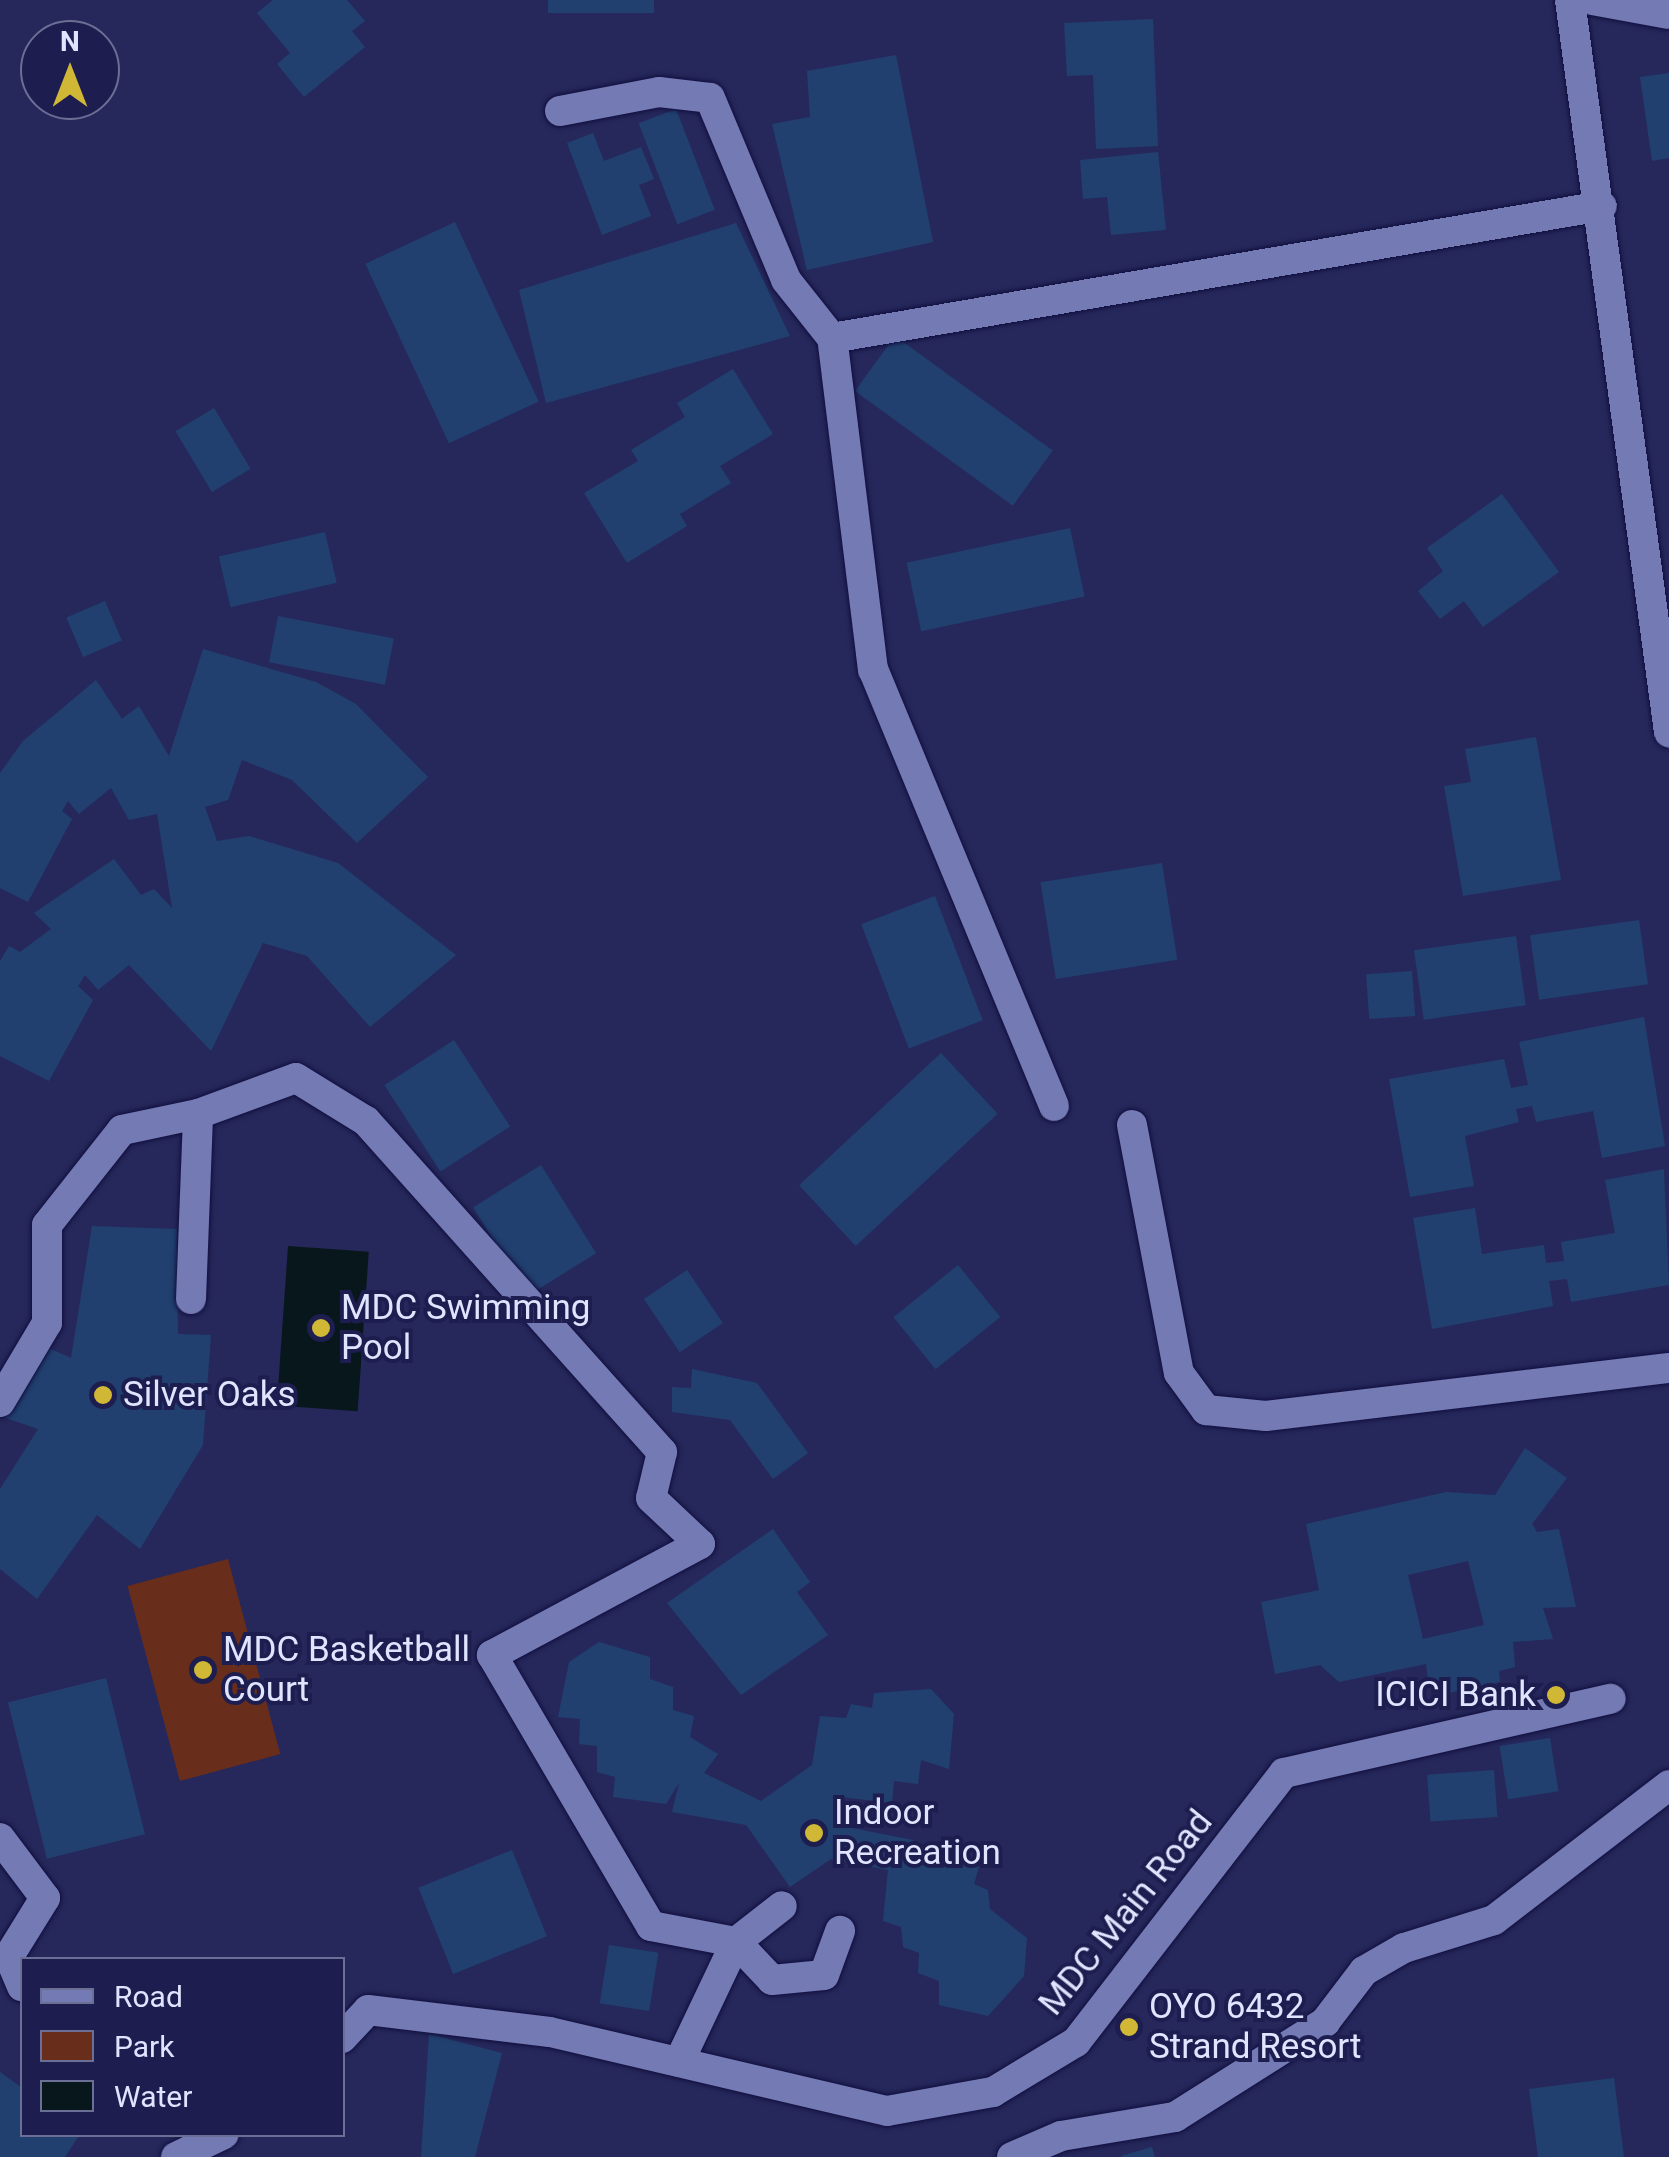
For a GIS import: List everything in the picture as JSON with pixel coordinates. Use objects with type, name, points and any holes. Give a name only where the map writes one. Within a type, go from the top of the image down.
[{"type":"street","points":[[1570,0],[1602,206],[1669,732]]},
{"type":"street","points":[[1592,0],[1669,14]]},
{"type":"street","points":[[560,111],[660,92],[710,98],[786,280],[832,338],[873,670],[1054,1106]]},
{"type":"street","points":[[832,338],[1602,206]]},
{"type":"street","points":[[0,1402],[48,1323],[48,1226],[122,1130],[198,1114],[296,1078],[366,1121],[662,1452],[651,1498],[700,1544],[492,1656],[651,1926],[736,1942],[772,1980],[824,1975],[840,1931]]},
{"type":"street","points":[[191,1299],[198,1114]]},
{"type":"street","points":[[1132,1125],[1179,1373],[1206,1410],[1266,1416],[1669,1368]]},
{"type":"street","name":"MDC Main Road","points":[[345,2035],[368,2010],[550,2032],[886,2111],[993,2092],[1076,2042],[1284,1773],[1611,1699]]},
{"type":"street","points":[[1012,2157],[1061,2136],[1175,2117],[1325,2022],[1364,1972],[1404,1948],[1494,1920],[1669,1785]]},
{"type":"street","points":[[0,1838],[45,1898],[9,1956],[20,1981]]},
{"type":"street","points":[[679,2062],[736,1942],[782,1906]]},
{"type":"street","points":[[177,2156],[218,2137]]},
{"type":"green space","name":"MDC Basketball Court","points":[[228,1559],[280,1754],[180,1781],[128,1586]]},
{"type":"water","name":"MDC Swimming Pool","points":[[288,1246],[369,1252],[358,1411],[277,1406]]},
{"type":"building","points":[[273,0],[347,0],[365,21],[352,31],[365,47],[304,97],[277,64],[290,53],[257,13]]},
{"type":"building","points":[[548,0],[654,0],[654,13],[548,13]]},
{"type":"building","points":[[1153,19],[1158,146],[1096,149],[1093,75],[1067,76],[1064,23]]},
{"type":"building","points":[[896,55],[933,242],[807,270],[772,124],[810,117],[807,71]]},
{"type":"building","points":[[1669,73],[1669,158],[1652,161],[1640,77]]},
{"type":"building","points":[[676,109],[715,210],[677,224],[639,123]]},
{"type":"building","points":[[593,133],[604,161],[641,147],[654,179],[639,185],[651,216],[602,235],[567,143]]},
{"type":"building","points":[[1158,152],[1166,230],[1111,235],[1107,197],[1083,199],[1080,160]]},
{"type":"building","points":[[455,222],[539,401],[449,443],[365,264]]},
{"type":"building","points":[[736,223],[790,336],[546,403],[519,290]]},
{"type":"building","points":[[895,336],[1053,451],[1013,506],[855,391]]},
{"type":"building","points":[[733,369],[773,434],[720,466],[731,483],[680,514],[687,526],[627,563],[584,493],[638,461],[631,450],[685,417],[677,403]]},
{"type":"building","points":[[214,408],[251,469],[212,492],[175,431]]},
{"type":"building","points":[[1502,494],[1559,572],[1483,627],[1464,601],[1440,619],[1418,591],[1443,571],[1427,548]]},
{"type":"building","points":[[1070,528],[1085,596],[921,631],[907,563]]},
{"type":"building","points":[[325,532],[337,583],[230,607],[219,557]]},
{"type":"building","points":[[105,601],[122,641],[83,657],[66,617]]},
{"type":"building","points":[[278,616],[394,639],[385,685],[269,662]]},
{"type":"building","points":[[203,649],[316,682],[356,704],[428,777],[357,843],[292,780],[242,760],[228,800],[205,807],[217,841],[249,836],[338,863],[456,955],[370,1027],[307,956],[263,943],[211,1051],[129,965],[98,990],[85,975],[78,986],[93,1000],[49,1081],[0,1056],[0,961],[9,946],[20,952],[51,929],[34,913],[114,859],[141,895],[154,889],[172,908],[157,814],[129,820],[111,788],[79,814],[68,801],[62,811],[72,819],[28,902],[0,888],[0,773],[23,741],[96,680],[122,719],[139,706],[169,756]]},
{"type":"building","points":[[1536,737],[1561,880],[1463,896],[1444,786],[1471,782],[1465,749]]},
{"type":"building","points":[[1162,863],[1177,960],[1056,979],[1041,882]]},
{"type":"building","points":[[935,896],[983,1020],[909,1048],[861,924]]},
{"type":"building","points":[[1639,920],[1648,984],[1539,1000],[1530,935]]},
{"type":"building","points":[[1516,936],[1526,1005],[1424,1020],[1414,950]]},
{"type":"building","points":[[1412,971],[1415,1016],[1369,1019],[1366,974]]},
{"type":"building","points":[[1644,1017],[1665,1146],[1602,1158],[1593,1111],[1536,1122],[1532,1106],[1516,1109],[1519,1122],[1465,1136],[1474,1186],[1410,1197],[1389,1079],[1504,1059],[1511,1088],[1528,1085],[1519,1042]]},
{"type":"building","points":[[454,1040],[510,1126],[440,1172],[384,1085]]},
{"type":"building","points":[[941,1053],[998,1114],[856,1246],[799,1185]]},
{"type":"building","points":[[541,1165],[596,1253],[528,1296],[473,1207]]},
{"type":"building","points":[[1664,1169],[1669,1285],[1571,1302],[1567,1279],[1549,1281],[1553,1306],[1432,1329],[1413,1218],[1475,1208],[1482,1254],[1544,1245],[1546,1263],[1564,1261],[1561,1242],[1615,1233],[1605,1180]]},
{"type":"building","name":"Silver Oaks","points":[[92,1226],[177,1229],[178,1334],[211,1335],[203,1445],[140,1549],[97,1515],[37,1599],[0,1569],[0,1489],[38,1429],[0,1416],[31,1340],[71,1358]]},
{"type":"building","points":[[958,1265],[1000,1317],[936,1369],[893,1317]]},
{"type":"building","points":[[687,1270],[723,1323],[680,1352],[644,1299]]},
{"type":"building","points":[[692,1369],[757,1383],[808,1453],[773,1479],[730,1420],[672,1412],[672,1387],[691,1388]]},
{"type":"building","points":[[1525,1448],[1567,1478],[1532,1524],[1537,1532],[1559,1529],[1576,1607],[1543,1608],[1553,1639],[1513,1642],[1515,1667],[1499,1671],[1500,1682],[1448,1693],[1446,1683],[1429,1686],[1426,1664],[1339,1682],[1320,1665],[1275,1674],[1261,1602],[1319,1590],[1306,1524],[1446,1492],[1495,1495]],"holes":[[[1468,1561],[1484,1625],[1423,1639],[1408,1575]]]},
{"type":"building","points":[[773,1529],[810,1582],[797,1592],[828,1635],[741,1695],[667,1603]]},
{"type":"building","name":"Indoor Recreation","points":[[599,1642],[650,1657],[650,1679],[673,1687],[673,1710],[694,1716],[690,1737],[718,1754],[704,1773],[761,1801],[812,1765],[820,1716],[846,1718],[851,1704],[872,1708],[874,1693],[931,1689],[954,1714],[949,1769],[921,1760],[918,1784],[894,1781],[892,1803],[841,1797],[842,1826],[913,1840],[923,1859],[941,1847],[979,1867],[974,1884],[988,1890],[990,1909],[1027,1938],[1024,1976],[988,2016],[939,2005],[939,1981],[918,1973],[919,1953],[903,1947],[901,1927],[883,1921],[888,1870],[831,1859],[790,1887],[746,1825],[672,1812],[679,1783],[666,1804],[613,1797],[615,1777],[597,1772],[597,1746],[579,1744],[580,1719],[558,1717],[569,1662]]},
{"type":"building","points":[[106,1678],[145,1834],[47,1859],[8,1702]]},
{"type":"building","points":[[1550,1738],[1558,1791],[1508,1799],[1500,1746]]},
{"type":"building","points":[[1494,1770],[1497,1817],[1430,1822],[1427,1775]]},
{"type":"building","points":[[512,1850],[547,1936],[453,1974],[418,1888]]},
{"type":"building","points":[[609,1945],[658,1953],[649,2011],[600,2003]]},
{"type":"building","points":[[429,2034],[502,2053],[475,2157],[421,2157]]},
{"type":"building","points":[[0,2072],[20,2087],[20,2137],[78,2137],[65,2157],[0,2157]]},
{"type":"building","points":[[1614,2078],[1624,2157],[1538,2157],[1529,2089]]},
{"type":"building","points":[[1152,2147],[1155,2157],[1121,2157],[1121,2156]]},
{"type":"place","name":"MDC Swimming Pool","points":[[321,1328]]},
{"type":"place","name":"Silver Oaks","points":[[103,1395]]},
{"type":"place","name":"MDC Basketball Court","points":[[203,1670]]},
{"type":"place","name":"ICICI Bank","points":[[1556,1695]]},
{"type":"place","name":"Indoor Recreation","points":[[814,1833]]},
{"type":"place","name":"OYO 6432 Strand Resort","points":[[1129,2027]]}]
